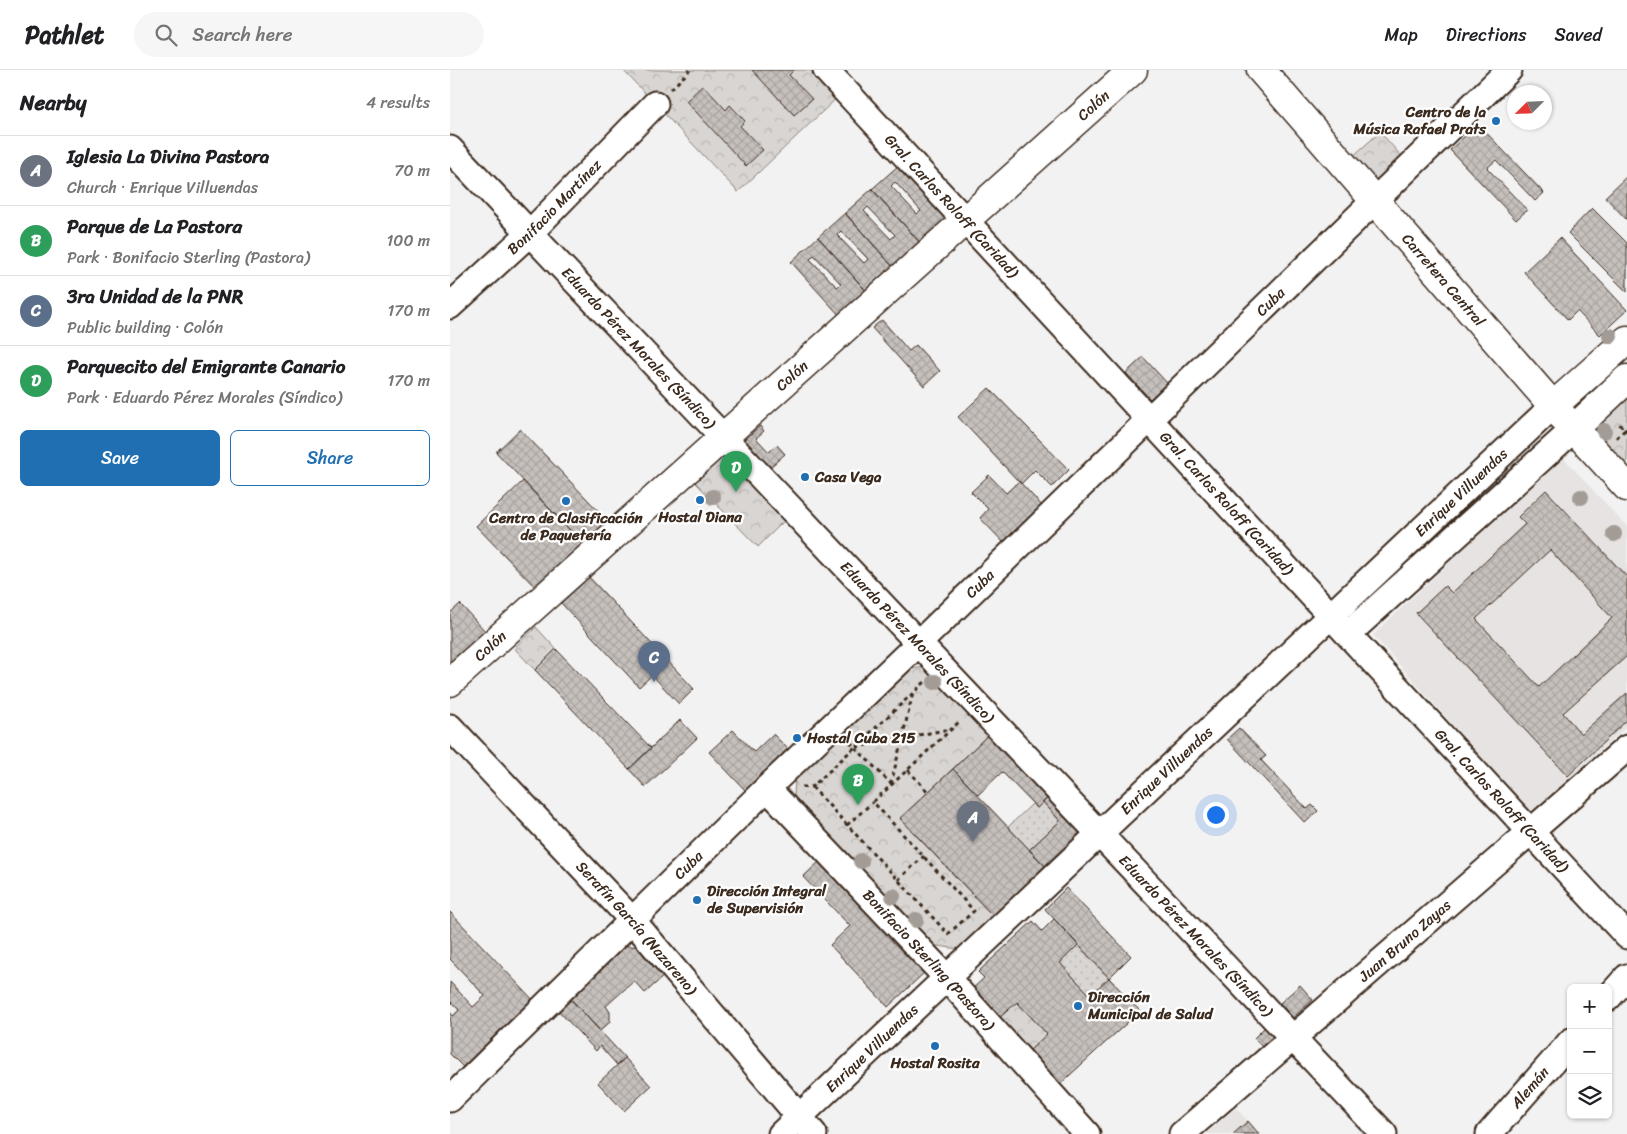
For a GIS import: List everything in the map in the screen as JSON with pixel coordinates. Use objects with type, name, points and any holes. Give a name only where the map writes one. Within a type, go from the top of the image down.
[{"type":"main road","name":"Colón","points":[[450,682],[1133,70]]},
{"type":"main road","name":"Carretera Central","points":[[1261,70],[1553,406],[1627,487]]},
{"type":"main road","points":[[1553,406],[1627,340]]},
{"type":"main road","points":[[1574,429],[1627,379]]},
{"type":"street","name":"Gral. Carlos Roloff (Caridad)","points":[[826,70],[1627,936]]},
{"type":"street","name":"Cuba","points":[[450,1099],[767,788],[919,643],[1508,70]]},
{"type":"street","name":"Bonifacio Martínez","points":[[450,306],[530,233],[655,104]]},
{"type":"street","name":"Eduardo Pérez Morales (Síndico)","points":[[450,149],[1384,1134]]},
{"type":"street","name":"Enrique Villuendas","points":[[781,1134],[806,1125],[948,978],[1553,406]]},
{"type":"street","name":"Enrique Villuendas","points":[[1348,634],[1574,429]]},
{"type":"street","name":"Serafín García (Nazareno)","points":[[450,727],[633,921],[806,1125]]},
{"type":"street","name":"Juan Bruno Zayas","points":[[1182,1134],[1627,748]]},
{"type":"street","name":"Bonifacio Sterling (Pastora)","points":[[767,788],[948,978],[1087,1134]]},
{"type":"street","points":[[1612,994],[1627,977]]},
{"type":"street","name":"Alemán","points":[[1489,1134],[1567,1046]]},
{"type":"path","points":[[873,802],[974,911],[948,934],[812,787],[925,682],[931,688]]},
{"type":"path","points":[[891,785],[913,693]]},
{"type":"path","points":[[848,825],[960,720],[955,714]]},
{"type":"path","points":[[855,747],[951,729]]},
{"type":"path","points":[[855,747],[891,785]]},
{"type":"path","points":[[908,770],[928,792]]},
{"type":"path","points":[[898,880],[924,856]]},
{"type":"shaded area","points":[[1562,456],[1627,527],[1627,726],[1532,814],[1373,635]]},
{"type":"shaded area","points":[[1236,1108],[1259,1134],[1206,1134]]},
{"type":"green space","points":[[623,70],[818,70],[841,94],[738,192]]},
{"type":"green space","points":[[1380,132],[1404,159],[1377,183],[1353,156]]},
{"type":"green space","points":[[1627,387],[1627,474],[1587,425]]},
{"type":"green space","points":[[727,450],[790,515],[758,547],[695,482]]},
{"type":"green space","points":[[536,627],[556,649],[535,670],[514,648]]},
{"type":"green space","points":[[910,668],[934,668],[993,730],[900,819],[993,916],[958,949],[932,945],[794,798],[795,775]]},
{"type":"green space","points":[[1043,802],[1060,821],[1029,850],[1008,827],[1032,804],[1037,808]]},
{"type":"green space","points":[[1078,945],[1109,978],[1090,995],[1060,963]]},
{"type":"green space","points":[[1017,1002],[1047,1034],[1028,1052],[998,1019]]},
{"type":"building","points":[[752,70],[794,70],[789,75],[812,99],[794,115]]},
{"type":"building","points":[[703,85],[726,110],[730,105],[745,121],[740,126],[763,150],[746,166],[686,101]]},
{"type":"building","points":[[1478,124],[1544,193],[1535,201],[1496,160],[1487,168],[1527,210],[1516,220],[1450,150]]},
{"type":"building","points":[[899,165],[949,221],[922,245],[872,189]],"holes":[[[895,182],[921,211],[917,214],[891,186]]]},
{"type":"building","points":[[1627,176],[1627,220],[1605,197]]},
{"type":"building","points":[[872,189],[922,245],[895,269],[845,213]],"holes":[[[868,207],[895,235],[891,239],[864,211]]]},
{"type":"building","points":[[1592,208],[1627,243],[1627,292],[1568,233]]},
{"type":"building","points":[[845,213],[895,269],[869,294],[818,237]],"holes":[[[841,231],[868,259],[864,263],[837,235]]]},
{"type":"building","points":[[818,237],[869,294],[842,318],[791,262]],"holes":[[[814,255],[841,284],[837,287],[810,259]]]},
{"type":"building","points":[[1560,238],[1627,310],[1600,335],[1577,311],[1568,320],[1524,272]]},
{"type":"building","points":[[882,320],[909,351],[916,345],[940,371],[924,386],[872,328]]},
{"type":"building","points":[[1143,357],[1167,383],[1150,399],[1126,373]]},
{"type":"building","points":[[989,388],[1069,470],[1052,487],[1035,470],[1021,484],[958,417]]},
{"type":"building","points":[[760,426],[764,431],[756,438],[769,452],[777,445],[785,454],[768,469],[743,441]]},
{"type":"building","name":"Centro de Clasificación de Paquetería","points":[[520,429],[609,522],[585,546],[496,452]]},
{"type":"building","points":[[989,475],[1006,493],[1019,481],[1044,508],[1006,545],[980,518],[988,509],[971,492]]},
{"type":"building","points":[[523,481],[585,546],[538,590],[476,526]]},
{"type":"building","points":[[1546,490],[1627,577],[1627,656],[1563,713],[1581,734],[1627,693],[1627,720],[1568,776],[1416,613],[1445,586],[1452,593],[1525,524],[1518,517]],"holes":[[[1550,550],[1612,618],[1539,687],[1476,619]]]},
{"type":"building","points":[[589,577],[694,689],[679,704],[652,675],[639,687],[561,603]]},
{"type":"building","points":[[460,604],[486,632],[450,665],[450,613]]},
{"type":"building","points":[[556,649],[651,748],[629,769],[535,670]]},
{"type":"building","points":[[680,720],[697,738],[645,787],[629,769]]},
{"type":"building","points":[[1239,728],[1266,756],[1261,760],[1307,809],[1312,805],[1318,811],[1305,823],[1227,739]]},
{"type":"building","points":[[733,730],[754,752],[773,734],[791,752],[748,793],[709,752]]},
{"type":"building","points":[[993,730],[1053,793],[1037,808],[1002,772],[978,795],[953,769]]},
{"type":"building","points":[[953,769],[1045,866],[993,916],[900,818]]},
{"type":"building","points":[[1053,793],[1085,828],[1045,866],[1029,850],[1060,821],[1043,802]]},
{"type":"building","points":[[822,859],[927,970],[888,1007],[830,945],[850,926],[803,877]]},
{"type":"building","points":[[1066,888],[1131,956],[1109,978],[1045,909]]},
{"type":"building","points":[[450,912],[536,1003],[466,1070],[450,1054],[450,1012],[453,1016],[459,1010],[450,1001],[450,982],[473,1007],[485,996],[450,959]]},
{"type":"building","name":"Dirección Municipal de Salud","points":[[1054,919],[1078,945],[1060,963],[1090,995],[1109,978],[1140,1011],[1059,1085],[1028,1052],[1047,1034],[1017,1002],[998,1019],[971,990],[984,978],[978,972],[1033,921],[1042,931]]},
{"type":"building","points":[[622,945],[640,947],[665,975],[645,993],[634,981],[606,1006],[610,1012],[610,1022],[600,1031],[568,996]]},
{"type":"building","points":[[1300,985],[1313,1000],[1293,1018],[1280,1003]]},
{"type":"building","points":[[568,996],[625,1058],[617,1065],[600,1046],[596,1051],[555,1007]]},
{"type":"building","points":[[1266,1026],[1276,1037],[1263,1048],[1254,1038]]},
{"type":"building","points":[[625,1058],[651,1086],[624,1111],[598,1083]]},
{"type":"building","points":[[1248,1121],[1259,1134],[1233,1134]]},
{"type":"place","name":"Centro de la Música Rafael Prats","points":[[1496,121]]},
{"type":"place","name":"Casa Vega","points":[[805,477]]},
{"type":"place","name":"Parquecito del Emigrante Canario","points":[[736,492]]},
{"type":"place","name":"Hostal Diana","points":[[700,500]]},
{"type":"place","name":"Centro de Clasificación de Paquetería","points":[[566,501]]},
{"type":"place","name":"3ra Unidad de la PNR","points":[[654,682]]},
{"type":"place","name":"Hostal Cuba 215","points":[[797,738]]},
{"type":"place","name":"Parque de La Pastora","points":[[858,805]]},
{"type":"place","name":"Iglesia La Divina Pastora","points":[[973,842]]},
{"type":"place","name":"Dirección Integral de Supervisión","points":[[697,900]]},
{"type":"place","name":"Dirección Municipal de Salud","points":[[1078,1006]]},
{"type":"place","name":"Hostal Rosita","points":[[935,1046]]}]
